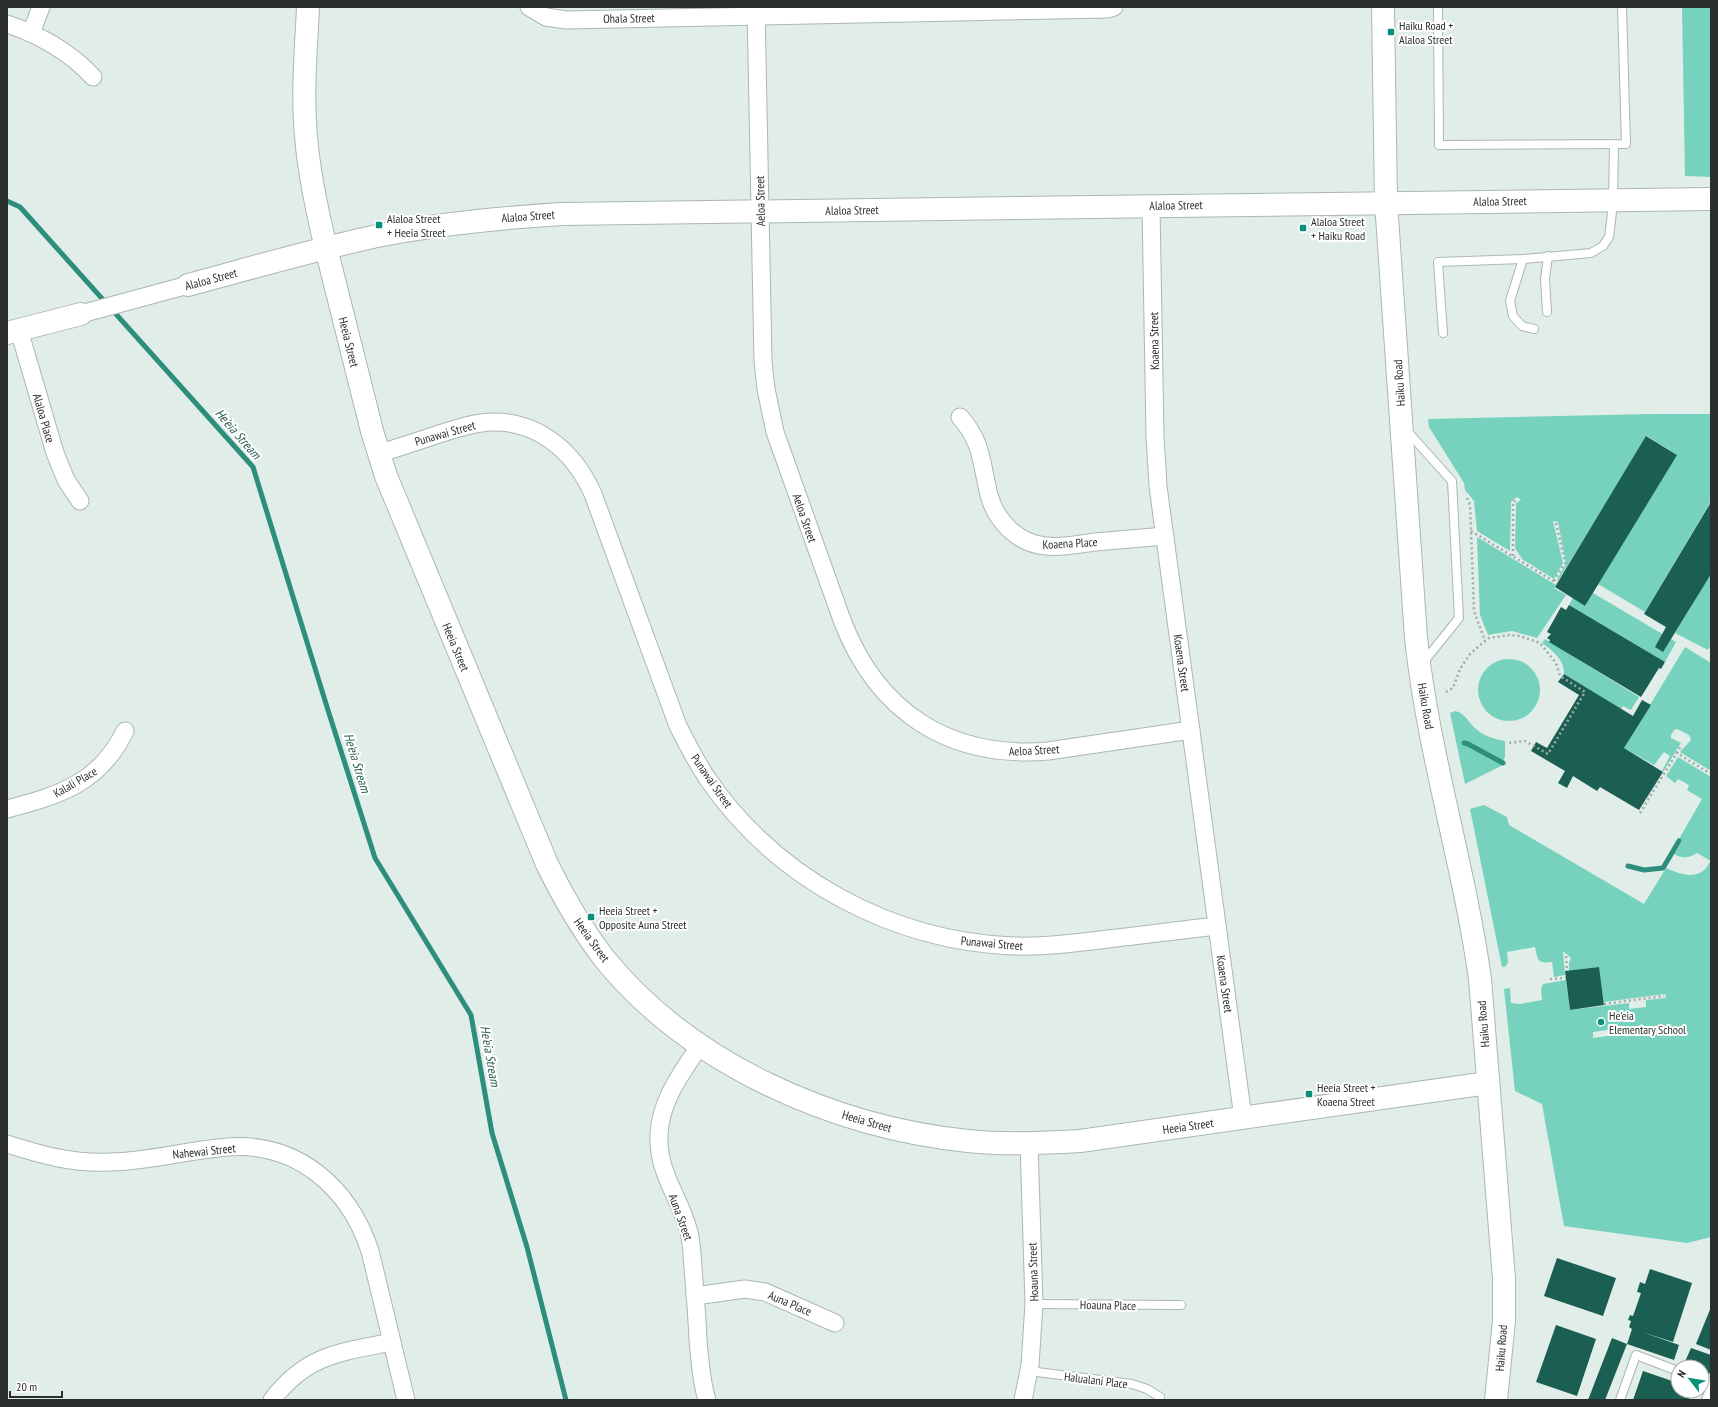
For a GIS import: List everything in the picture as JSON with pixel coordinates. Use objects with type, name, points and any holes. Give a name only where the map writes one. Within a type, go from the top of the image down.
[{"type":"street","points":[[31,33],[41,7]]},
{"type":"street","name":"Heeia Street","points":[[308,7],[305,69],[306,135],[317,214],[378,454],[397,504],[544,856],[559,888],[587,935],[621,978],[664,1018],[700,1045],[765,1083],[822,1107],[858,1119],[931,1136],[968,1141],[1029,1143],[1080,1141],[1488,1083]]},
{"type":"street","name":"Ohala Street","points":[[529,7],[546,17],[566,20],[756,11],[1108,9],[1114,7]]},
{"type":"street","name":"Haiku Road","points":[[1383,7],[1386,202],[1419,667],[1430,733],[1474,940],[1480,979],[1504,1279],[1504,1321],[1496,1400]]},
{"type":"street","name":"Aeloa Street","points":[[756,11],[763,361],[770,410],[775,432],[842,620],[856,654],[872,679],[887,696],[903,710],[921,723],[947,737],[982,748],[1004,752],[1048,751],[1191,730]]},
{"type":"street","points":[[7,24],[46,40],[70,55],[93,77]]},
{"type":"street","name":"Alaloa Street","points":[[13,332],[326,248],[430,226],[517,216],[561,214],[1711,198]]},
{"type":"street","name":"Koaena Street","points":[[1151,206],[1155,436],[1158,486],[1243,1118]]},
{"type":"street","name":"Alaloa Place","points":[[13,332],[55,453],[66,480],[80,501]]},
{"type":"street","name":"Koaena Place","points":[[960,417],[972,433],[980,449],[992,504],[1002,522],[1018,536],[1032,543],[1047,547],[1165,536]]},
{"type":"street","name":"Punawai Street","points":[[378,454],[468,425],[496,422],[525,427],[553,441],[566,452],[577,464],[593,494],[678,726],[692,753],[708,778],[746,826],[791,866],[842,899],[876,915],[925,933],[985,944],[1045,946],[1217,926]]},
{"type":"street","name":"Kalali Place","points":[[7,808],[51,796],[82,781],[104,764],[119,744],[125,732]]},
{"type":"street","name":"Auna Street","points":[[700,1045],[672,1088],[665,1103],[661,1119],[659,1150],[664,1172],[689,1232],[701,1374],[707,1400]]},
{"type":"street","name":"Hoauna Street","points":[[1023,1400],[1034,1335],[1029,1143]]},
{"type":"street","name":"Nahewai Street","points":[[7,1144],[49,1157],[98,1162],[136,1160],[228,1147],[244,1147],[276,1153],[306,1166],[334,1188],[346,1202],[364,1233],[370,1251],[406,1400]]},
{"type":"street","name":"Auna Place","points":[[695,1296],[745,1289],[765,1292],[776,1295],[835,1323]]},
{"type":"street","points":[[272,1400],[292,1378],[320,1360],[335,1353],[392,1342]]},
{"type":"lane","points":[[1438,7],[1439,146],[1626,144],[1622,7]]},
{"type":"lane","points":[[1443,333],[1438,262],[1523,259],[1591,253],[1603,246],[1609,237],[1614,200],[1614,144]]},
{"type":"lane","points":[[1547,312],[1545,279],[1548,256]]},
{"type":"lane","points":[[1523,259],[1510,301],[1513,316],[1522,326],[1534,329]]},
{"type":"lane","points":[[1402,426],[1452,481],[1459,618],[1419,667]]},
{"type":"lane","name":"Hoauna Place","points":[[1034,1304],[1181,1305]]},
{"type":"lane","points":[[1620,1400],[1636,1355],[1670,1368]]},
{"type":"lane","name":"Halualani Place","points":[[1029,1371],[1132,1384],[1147,1389],[1160,1397]]},
{"type":"lane","points":[[1706,1400],[1711,1386]]},
{"type":"path","points":[[1513,556],[1513,502],[1518,499]]},
{"type":"path","points":[[1554,581],[1565,563],[1556,523]]},
{"type":"path","points":[[1471,531],[1557,583]]},
{"type":"path","points":[[1446,692],[1453,688],[1460,669],[1470,654],[1488,638],[1509,635],[1520,636],[1540,643],[1556,663],[1560,676],[1585,692],[1548,754],[1525,741],[1506,743]]},
{"type":"path","points":[[1640,813],[1681,746]]},
{"type":"path","points":[[1677,753],[1711,774]]},
{"type":"path","points":[[1566,956],[1567,971]]},
{"type":"path","points":[[1550,979],[1566,978]]},
{"type":"path","points":[[1604,1004],[1664,996]]},
{"type":"green space","points":[[1682,7],[1711,7],[1711,177],[1685,176]]},
{"type":"green space","points":[[1711,414],[1711,501],[1645,612],[1598,584],[1676,454],[1647,436],[1558,581],[1557,580],[1566,564],[1558,522],[1553,521],[1563,563],[1554,579],[1522,559],[1515,548],[1516,503],[1521,500],[1517,497],[1511,502],[1510,551],[1477,531],[1474,501],[1465,490],[1464,483],[1429,427],[1428,419]]},
{"type":"green space","points":[[1477,537],[1556,585],[1554,588],[1566,595],[1537,638],[1512,631],[1488,635],[1480,615]]},
{"type":"green space","points":[[1711,573],[1711,645],[1708,650],[1675,633]]},
{"type":"green space","points":[[1593,593],[1676,642],[1665,662],[1569,605],[1573,598],[1585,606]]},
{"type":"green space","points":[[1545,639],[1639,697],[1631,710],[1623,706],[1621,709],[1564,674],[1564,669],[1560,660],[1554,652],[1542,643]]},
{"type":"green space","points":[[1685,647],[1711,663],[1711,771],[1680,752],[1691,740],[1689,735],[1677,729],[1674,730],[1671,738],[1681,743],[1663,772],[1662,771],[1670,756],[1664,752],[1654,765],[1624,748]]},
{"type":"green space","points":[[1503,659],[1515,659],[1531,668],[1538,678],[1540,690],[1538,702],[1531,712],[1515,721],[1503,721],[1492,716],[1483,707],[1478,696],[1478,684],[1483,673],[1492,664]]},
{"type":"green space","points":[[1455,711],[1464,716],[1478,731],[1493,738],[1505,741],[1505,757],[1501,766],[1465,784],[1450,713]]},
{"type":"green space","points":[[1678,757],[1711,777],[1711,861],[1697,853],[1686,857],[1680,857],[1674,854],[1682,842],[1679,839],[1702,799],[1687,790],[1689,785],[1678,779],[1675,783],[1666,776]]},
{"type":"green space","points":[[1484,805],[1507,817],[1509,825],[1644,904],[1666,868],[1684,874],[1694,875],[1703,871],[1711,861],[1711,1237],[1687,1243],[1564,1226],[1542,1104],[1515,1091],[1504,989],[1510,988],[1511,1003],[1520,1004],[1542,1000],[1541,989],[1543,984],[1566,980],[1570,1010],[1629,1003],[1629,1009],[1646,1007],[1646,1000],[1666,998],[1665,994],[1604,1002],[1598,967],[1569,971],[1569,963],[1571,958],[1563,951],[1565,975],[1554,977],[1552,962],[1541,962],[1535,947],[1507,952],[1508,962],[1506,966],[1502,967],[1470,809]],"holes":[[[1628,1027],[1629,1033],[1593,1038],[1593,1032]]]},
{"type":"building","points":[[1646,436],[1677,455],[1585,606],[1555,587]]},
{"type":"building","points":[[1711,502],[1711,574],[1663,652],[1655,647],[1666,627],[1644,614]]},
{"type":"building","points":[[1569,605],[1665,662],[1661,669],[1659,668],[1641,697],[1549,642],[1550,640],[1547,638],[1551,634],[1547,632],[1561,607],[1566,610]]},
{"type":"building","points":[[1564,674],[1633,716],[1642,700],[1651,705],[1624,748],[1663,772],[1639,810],[1600,787],[1597,791],[1573,776],[1567,788],[1558,783],[1565,771],[1531,751],[1536,742],[1547,748],[1579,695],[1558,682]]},
{"type":"building","points":[[1599,967],[1604,1005],[1570,1010],[1565,971]]},
{"type":"building","points":[[1557,1258],[1616,1278],[1603,1316],[1544,1296]]},
{"type":"building","points":[[1650,1269],[1692,1283],[1673,1342],[1642,1332],[1679,1345],[1674,1359],[1627,1344],[1632,1329],[1629,1327],[1631,1321],[1628,1320],[1630,1315],[1633,1316],[1641,1293],[1637,1292],[1640,1282],[1645,1284]]},
{"type":"building","points":[[1711,1307],[1711,1350],[1696,1344]]},
{"type":"building","points":[[1556,1325],[1596,1339],[1577,1396],[1536,1382]]},
{"type":"building","points":[[1612,1338],[1627,1344],[1605,1400],[1588,1400]]},
{"type":"building","points":[[1691,1348],[1711,1355],[1711,1374],[1710,1359],[1686,1359]]},
{"type":"building","points":[[1643,1371],[1670,1380],[1670,1399],[1689,1399],[1689,1400],[1633,1400]]},
{"type":"waterway","name":"He'eia Stream","points":[[7,201],[20,207],[253,467],[375,858],[471,1015],[492,1133],[527,1247],[566,1400]]},
{"type":"waterway","points":[[1464,743],[1503,763]]},
{"type":"waterway","points":[[1628,866],[1644,870],[1663,868],[1679,841]]},
{"type":"place","name":"Haiku Road + Alaloa Street","points":[[1391,32]]},
{"type":"place","name":"Alaloa Street + Heeia Street","points":[[379,225]]},
{"type":"place","name":"Alaloa Street + Haiku Road","points":[[1303,228]]},
{"type":"place","name":"Heeia Street + Opposite Auna Street","points":[[591,917]]},
{"type":"place","name":"He'eia Elementary School","points":[[1601,1022]]},
{"type":"place","name":"Heeia Street + Koaena Street","points":[[1309,1094]]}]
